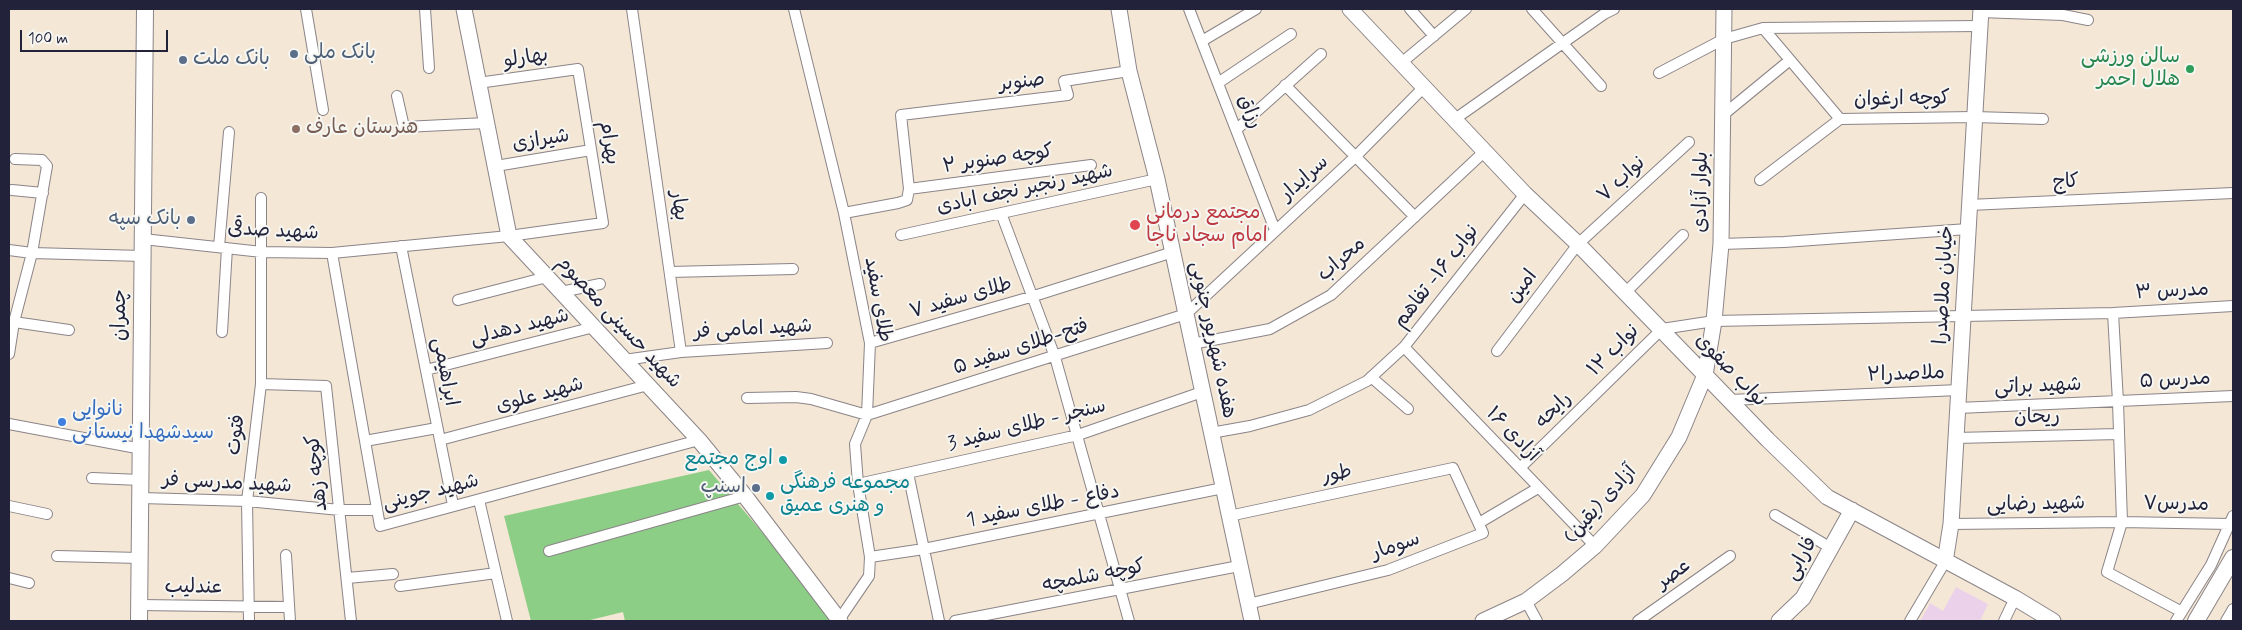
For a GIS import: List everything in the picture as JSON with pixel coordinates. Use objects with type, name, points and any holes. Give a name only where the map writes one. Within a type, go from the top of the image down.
[{"type":"main road","name":"چمران","points":[[139,613],[142,448],[144,9]]},
{"type":"main road","points":[[464,9],[509,236]]},
{"type":"main road","name":"هفده شهریور جنوبی","points":[[1119,9],[1129,71],[1157,179],[1252,621]]},
{"type":"main road","name":"نواب صفوی","points":[[1350,9],[1400,64],[1486,150],[1525,194],[1626,292],[1705,375],[1827,497],[2015,598],[2053,621]]},
{"type":"main road","name":"بلوار آزادی","points":[[1705,375],[1714,321],[1721,244],[1724,9]]},
{"type":"main road","name":"خیابان ملاصدرا","points":[[1945,562],[1951,530],[1980,16]]},
{"type":"main road","name":"شهید حسینی معصوم","points":[[509,236],[699,440],[745,496],[839,621]]},
{"type":"main road","name":"آزادی (یقین)","points":[[1483,621],[1526,601],[1595,546],[1643,495],[1679,437],[1705,375]]},
{"type":"main road","name":"فارابی","points":[[1779,621],[1803,598],[1852,510]]},
{"type":"main road","points":[[1926,551],[1939,545],[1951,530]]},
{"type":"main road","points":[[2185,618],[2233,558]]},
{"type":"street","points":[[306,9],[323,110]]},
{"type":"street","points":[[425,9],[429,68]]},
{"type":"street","name":"بهار","points":[[632,9],[681,352]]},
{"type":"street","name":"طلای سفید","points":[[794,9],[844,212],[870,344],[867,416],[855,444],[858,484],[870,557],[869,576],[839,621]]},
{"type":"street","name":"رزاق","points":[[1189,9],[1276,230]]},
{"type":"street","points":[[1202,41],[1256,9]]},
{"type":"street","points":[[1410,9],[1434,36]]},
{"type":"street","points":[[1400,64],[1466,9]]},
{"type":"street","points":[[1532,9],[1601,86]]},
{"type":"street","points":[[1455,120],[1614,9]]},
{"type":"street","points":[[1659,73],[1724,39],[1763,28],[1980,16],[2063,15],[2088,20]]},
{"type":"street","points":[[1763,28],[1840,118]]},
{"type":"street","points":[[1218,83],[1291,34]]},
{"type":"street","points":[[1237,129],[1321,54]]},
{"type":"street","points":[[1723,115],[1790,60]]},
{"type":"street","name":"بهارلو","points":[[478,83],[578,69]]},
{"type":"street","name":"بهرام","points":[[578,69],[603,223]]},
{"type":"street","name":"صنوبر","points":[[909,189],[900,115],[1068,95],[1064,81],[1129,71]]},
{"type":"street","points":[[1285,85],[1415,218]]},
{"type":"street","name":"سرایدار","points":[[1186,314],[1355,158],[1424,88]]},
{"type":"street","points":[[397,96],[404,127],[486,123]]},
{"type":"street","name":"کوچه ارغوان","points":[[1760,180],[1840,118],[1974,117],[2043,119]]},
{"type":"street","points":[[222,332],[223,248],[229,132]]},
{"type":"street","name":"نواب ۷","points":[[1578,244],[1689,142]]},
{"type":"street","name":"شیرازی","points":[[496,166],[591,150]]},
{"type":"street","name":"محراب","points":[[1192,344],[1270,329],[1331,295],[1486,150]]},
{"type":"street","points":[[9,354],[14,322],[32,253],[47,166],[42,160],[15,159]]},
{"type":"street","name":"کوچه صنوبر ۲","points":[[909,189],[1091,165]]},
{"type":"street","name":"شهید رنجبر نجف ابادی","points":[[901,235],[1157,179]]},
{"type":"street","points":[[844,212],[898,204],[907,200],[909,189]]},
{"type":"street","points":[[12,190],[43,193]]},
{"type":"street","name":"کاج","points":[[1970,206],[2233,193]]},
{"type":"street","name":"نواب ۱۶- تفاهم","points":[[1211,432],[1250,426],[1309,410],[1371,377],[1404,347],[1525,194]]},
{"type":"street","name":"فتوت","points":[[249,621],[246,501],[261,384],[261,198]]},
{"type":"street","points":[[1001,213],[1034,296],[1054,357],[1078,435],[1129,621]]},
{"type":"street","name":"شهید صدقی","points":[[143,239],[262,252],[332,253],[509,236],[603,223]]},
{"type":"street","points":[[1721,244],[1784,242],[1968,229]]},
{"type":"street","points":[[1626,292],[1683,235]]},
{"type":"street","name":"امین","points":[[1496,350],[1578,244]]},
{"type":"street","name":"ابراهیمی","points":[[401,246],[453,505]]},
{"type":"street","points":[[9,250],[32,253],[143,256]]},
{"type":"street","name":"طلای سفید ۷","points":[[870,344],[1034,296],[1172,252]]},
{"type":"street","name":"شهید جوینی","points":[[332,253],[380,526],[699,440]]},
{"type":"street","points":[[670,272],[793,268]]},
{"type":"street","points":[[458,300],[547,277]]},
{"type":"street","points":[[561,292],[600,284]]},
{"type":"street","name":"مدرس ۳","points":[[1662,329],[1714,321],[2112,313],[2233,306]]},
{"type":"street","points":[[2112,313],[2118,402],[2122,522],[2108,572],[2185,618],[2232,520]]},
{"type":"street","name":"فتح-طلای سفید ۵","points":[[867,416],[1186,314]]},
{"type":"street","points":[[14,322],[69,330]]},
{"type":"street","name":"شهید دهدلی","points":[[426,370],[594,328]]},
{"type":"street","name":"نواب ۱‍۲","points":[[1591,399],[1662,329]]},
{"type":"street","name":"شهید امامی فر","points":[[681,352],[827,343]]},
{"type":"street","name":"آزادی ۱۶","points":[[1404,347],[1595,546]]},
{"type":"street","points":[[624,360],[681,352]]},
{"type":"street","points":[[1371,377],[1408,409]]},
{"type":"street","name":"کوچه زهد","points":[[261,384],[326,386],[351,621]]},
{"type":"street","name":"شهید علوی","points":[[440,440],[648,386]]},
{"type":"street","name":"ملاصدرا۲","points":[[1730,400],[1959,390]]},
{"type":"street","name":"سنجر - طلای سفید 3","points":[[858,484],[1078,435],[1202,392]]},
{"type":"street","name":"مدرس ۵","points":[[2118,402],[2233,396]]},
{"type":"street","points":[[747,398],[796,397],[811,399],[867,416]]},
{"type":"street","name":"رایحه","points":[[1520,468],[1591,399]]},
{"type":"street","name":"شهید براتی","points":[[1958,408],[2118,402]]},
{"type":"street","points":[[9,424],[142,448]]},
{"type":"street","points":[[365,441],[437,428]]},
{"type":"street","name":"ریحان","points":[[1956,438],[2118,434]]},
{"type":"street","name":"طور","points":[[1229,516],[1452,468],[1479,523]]},
{"type":"street","points":[[908,473],[939,621]]},
{"type":"street","points":[[92,478],[141,480]]},
{"type":"street","name":"دفاع - طلای سفید 1","points":[[870,557],[924,549],[1223,488]]},
{"type":"street","points":[[1479,523],[1538,488]]},
{"type":"street","points":[[549,551],[745,496]]},
{"type":"street","name":"شهید مدرسی فر","points":[[141,498],[246,501],[340,510],[377,510]]},
{"type":"street","points":[[479,500],[507,621]]},
{"type":"street","points":[[9,506],[47,514]]},
{"type":"street","points":[[1775,515],[1831,548]]},
{"type":"street","name":"مدرس۷","points":[[2122,522],[2232,520]]},
{"type":"street","name":"شهید رضایی","points":[[1951,530],[2122,522]]},
{"type":"street","name":"سومار","points":[[1248,604],[1388,570],[1483,533],[1479,523]]},
{"type":"street","points":[[286,555],[290,621]]},
{"type":"street","points":[[57,556],[140,558]]},
{"type":"street","name":"عصر","points":[[1638,621],[1730,556]]},
{"type":"street","points":[[1910,621],[1945,562]]},
{"type":"street","name":"کوچه شلمچه","points":[[955,621],[1239,566]]},
{"type":"street","points":[[400,586],[496,573]]},
{"type":"street","points":[[347,578],[393,574]]},
{"type":"street","points":[[9,578],[29,583]]},
{"type":"street","points":[[2004,621],[2015,598]]},
{"type":"street","points":[[1526,601],[1537,621]]},
{"type":"street","name":"عندلیب","points":[[139,613],[248,606],[289,607]]},
{"type":"street","points":[[2226,621],[2233,609]]},
{"type":"shaded area","points":[[1956,587],[1988,604],[1980,621],[1921,620],[1930,603],[1943,611]]},
{"type":"green space","points":[[709,470],[838,621],[625,621],[623,612],[586,621],[531,621],[504,516]]},
{"type":"place","name":"بانک ملی","points":[[294,54]]},
{"type":"place","name":"بانک ملت","points":[[183,60]]},
{"type":"place","name":"سالن ورزشی هلال احمر","points":[[2190,69]]},
{"type":"place","name":"هنرستان عارف","points":[[296,129]]},
{"type":"place","name":"بانک سپه","points":[[191,220]]},
{"type":"place","name":"مجتمع درمانی امام سجاد ناجا","points":[[1135,225]]},
{"type":"place","name":"نانوایی سیدشهدا نیستانی","points":[[62,422]]},
{"type":"place","name":"اوج مجتمع","points":[[783,460]]},
{"type":"place","name":"اسنپ","points":[[756,488]]},
{"type":"place","name":"مجموعه فرهنگی و هنری عمیق","points":[[770,496]]}]
